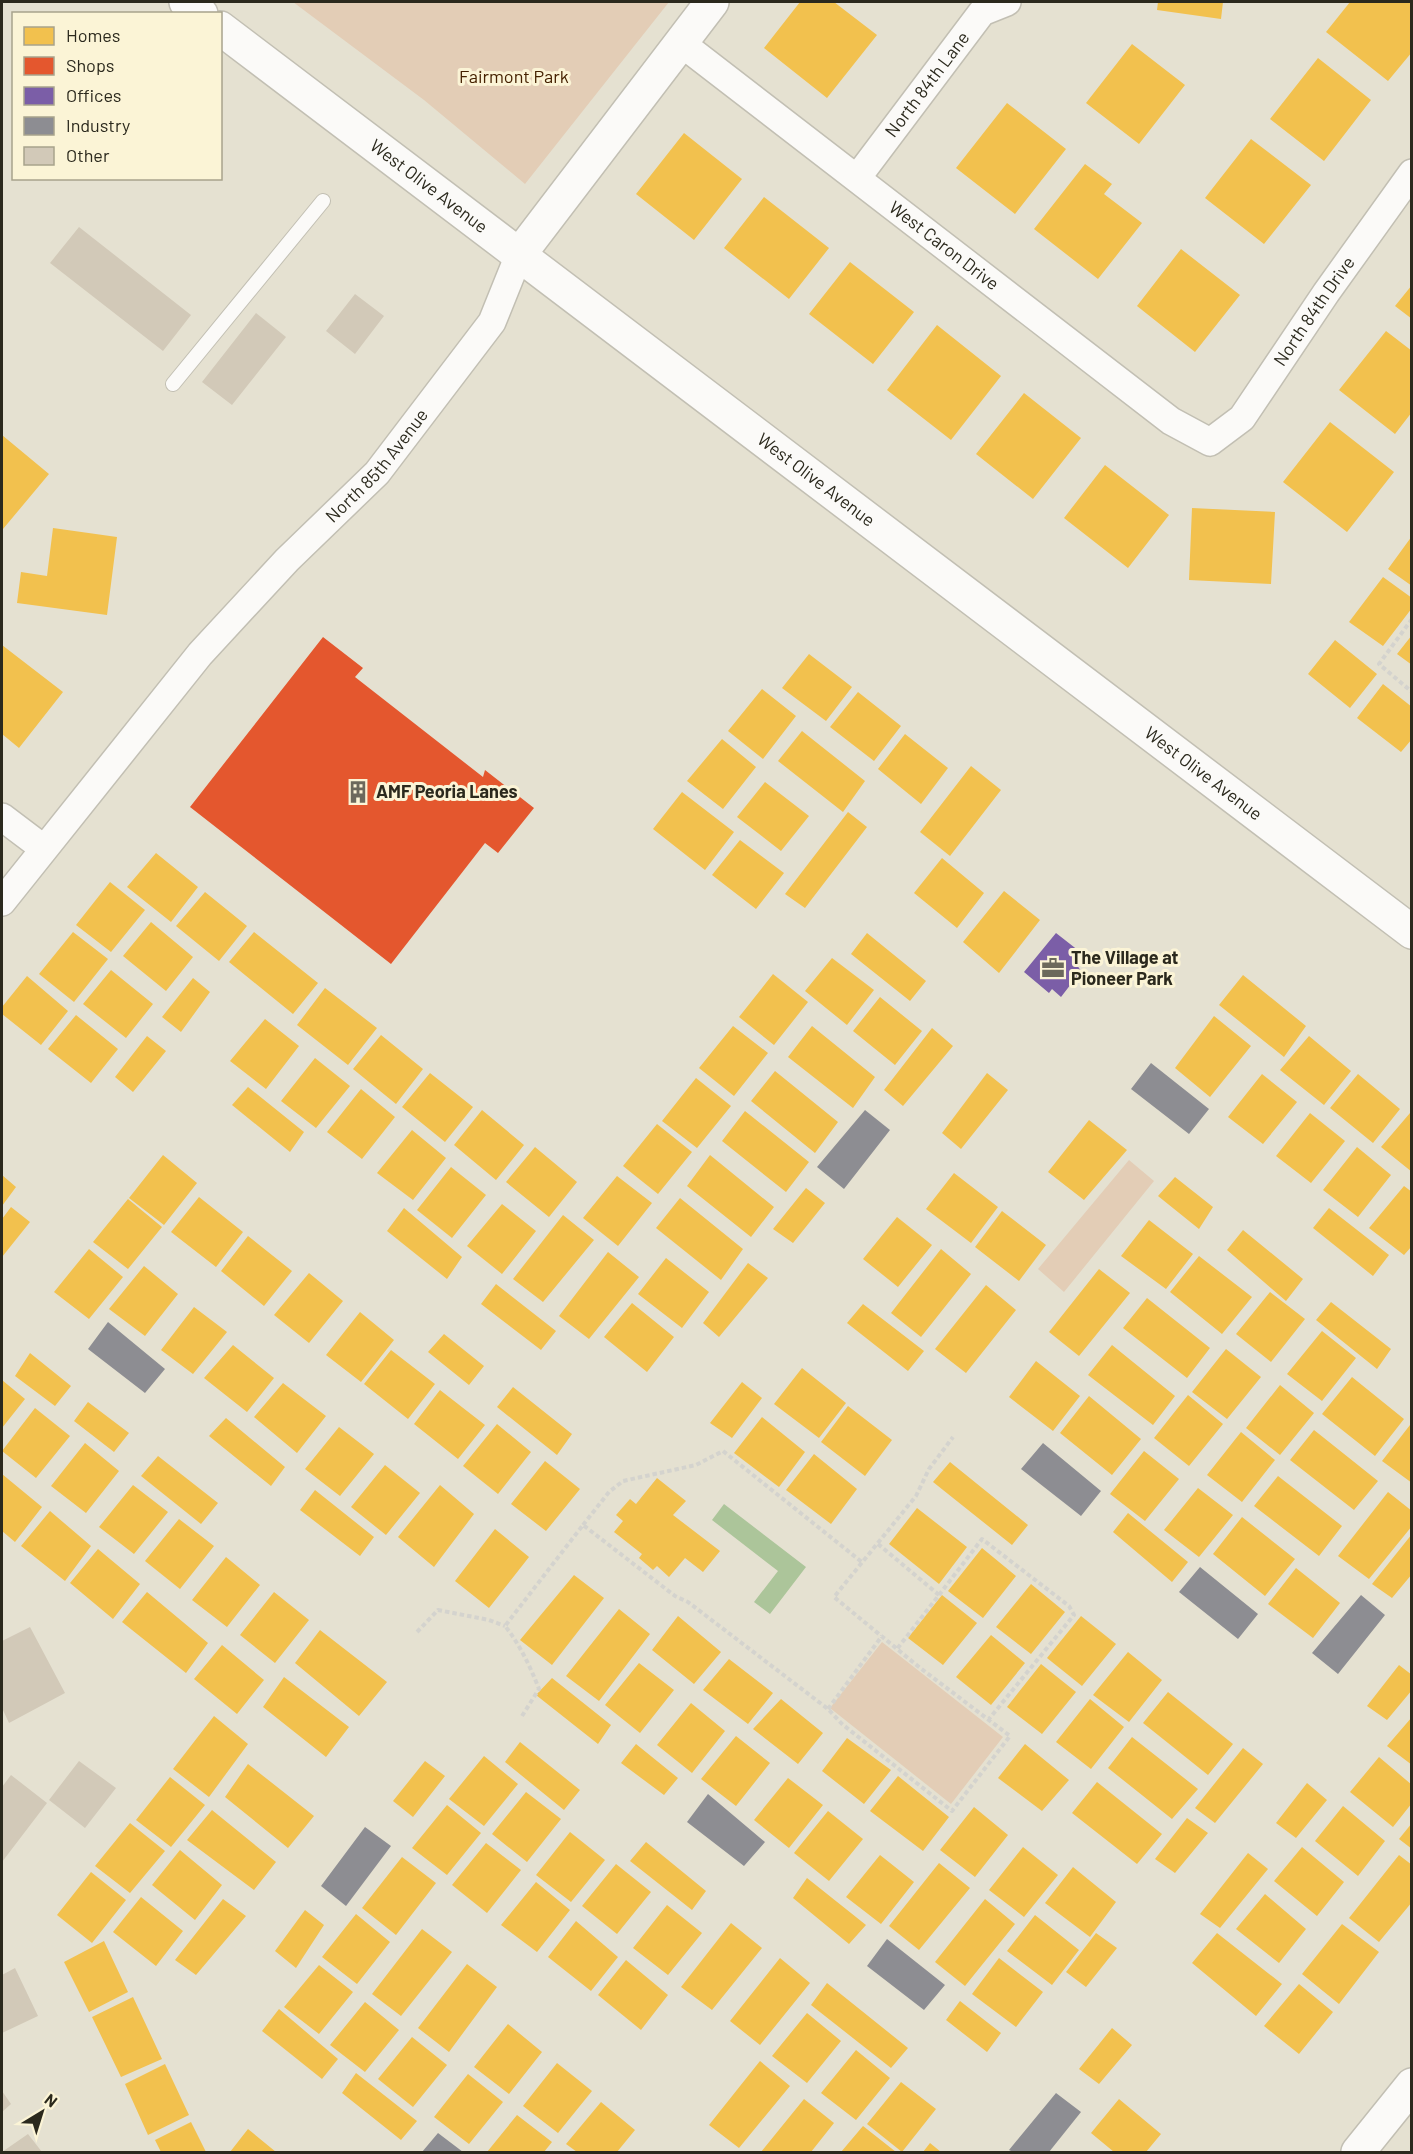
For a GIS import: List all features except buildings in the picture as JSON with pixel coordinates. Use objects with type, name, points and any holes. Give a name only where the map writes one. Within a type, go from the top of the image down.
[{"type":"main road","points":[[186,2],[198,12]]},
{"type":"main road","name":"North 85th Avenue","points":[[519,255],[712,2]]},
{"type":"main road","name":"West Olive Avenue","points":[[222,30],[1412,932]]},
{"type":"main road","points":[[1366,2150],[1412,2085]]},
{"type":"street","name":"North 84th Lane","points":[[857,178],[982,12],[1008,2]]},
{"type":"street","name":"West Caron Drive","points":[[681,43],[1171,421],[1210,442]]},
{"type":"street","name":"North 84th Drive","points":[[1210,442],[1242,418],[1326,292],[1412,173]]},
{"type":"street","name":"North 85th Avenue","points":[[2,902],[200,654],[286,560],[377,473],[492,322],[519,255]]},
{"type":"street","points":[[2,817],[43,848]]},
{"type":"lane","points":[[173,384],[323,201]]},
{"type":"path","points":[[1412,619],[1379,664],[1412,692]]},
{"type":"path","points":[[583,1525],[828,1709],[842,1724],[952,1811],[1010,1736],[834,1597],[916,1496],[929,1469],[953,1437]]},
{"type":"path","points":[[505,1626],[609,1492],[623,1481],[696,1466],[723,1451],[863,1563]]},
{"type":"path","points":[[897,1649],[982,1539],[1069,1606],[1074,1615],[989,1719]]},
{"type":"path","points":[[878,1544],[939,1595]]},
{"type":"path","points":[[417,1632],[438,1610],[489,1620],[505,1626],[516,1640],[539,1689],[522,1716]]},
{"type":"path","points":[[828,1709],[882,1636]]},
{"type":"green space","name":"Fairmont Park","points":[[293,2],[669,2],[525,184],[424,100]]},
{"type":"green space","points":[[1129,1160],[1154,1181],[1064,1292],[1038,1269]]},
{"type":"green space","points":[[882,1642],[1003,1737],[951,1804],[830,1708]]},
{"type":"shaded area","points":[[724,1504],[806,1567],[770,1614],[754,1602],[778,1571],[712,1520]]},
{"type":"place","name":"AMF Peoria Lanes","points":[[358,792]]},
{"type":"place","name":"The Village at Pioneer Park","points":[[1053,968]]}]
